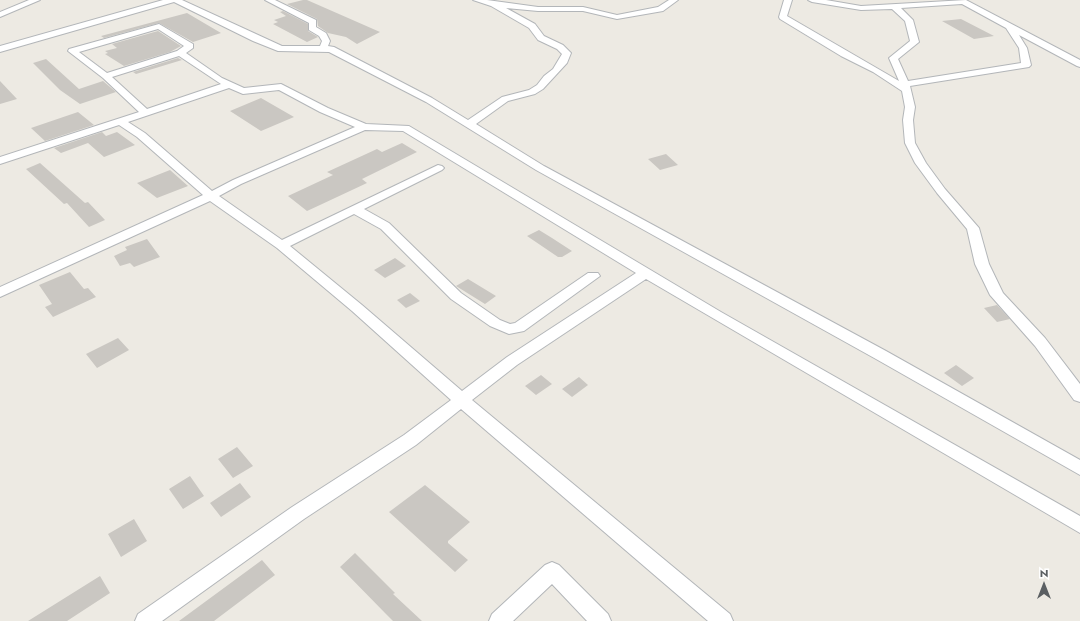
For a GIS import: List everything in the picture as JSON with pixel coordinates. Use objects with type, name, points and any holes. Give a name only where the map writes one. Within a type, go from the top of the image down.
[{"type":"street","points":[[0,15],[36,0]]},
{"type":"street","points":[[0,50],[172,0]]},
{"type":"street","points":[[176,0],[256,39],[281,49],[331,49],[429,100],[469,126],[540,168],[882,355],[1080,468]]},
{"type":"street","points":[[269,0],[313,22],[312,28],[323,35],[326,41],[323,48]]},
{"type":"street","points":[[478,0],[494,4],[538,9],[583,9],[622,17],[660,9],[674,0]]},
{"type":"street","points":[[788,0],[783,17],[844,54],[871,67],[905,87],[1026,65],[1022,48],[1009,26]]},
{"type":"street","points":[[812,0],[860,8],[961,1],[1080,64]]},
{"type":"street","points":[[469,126],[474,119],[505,99],[532,92],[540,87],[564,61],[566,53],[560,47],[541,38],[532,26],[494,4]]},
{"type":"street","points":[[894,6],[909,20],[915,42],[893,58],[905,87],[910,107],[908,120],[910,143],[920,163],[940,191],[973,228],[982,264],[996,295],[1040,342],[1080,396]]},
{"type":"street","points":[[106,76],[180,53],[190,46],[160,26],[72,51],[106,76],[146,113]]},
{"type":"street","points":[[180,53],[228,85],[243,91],[281,88],[364,128]]},
{"type":"street","points":[[0,161],[228,85]]},
{"type":"street","points":[[120,121],[141,135],[211,196],[281,245],[357,308],[461,400],[723,621]]},
{"type":"street","points":[[0,292],[211,196],[250,176],[364,128],[406,128],[646,273],[1080,526]]},
{"type":"street","points":[[281,245],[438,168]]},
{"type":"street","points":[[356,208],[385,226],[456,296],[495,323],[509,329],[519,327],[593,276]]},
{"type":"street","points":[[145,621],[298,513],[410,440],[512,361],[646,273]]},
{"type":"street","points":[[498,621],[552,572],[601,621]]},
{"type":"building","points":[[307,0],[380,32],[357,44],[346,37],[328,33],[318,26],[317,19],[287,4]]},
{"type":"building","points":[[283,11],[308,24],[308,31],[318,37],[307,42],[273,24],[278,22],[274,20],[286,16],[280,12]]},
{"type":"building","points":[[187,13],[221,33],[193,42],[159,23],[104,38],[101,36]]},
{"type":"building","points":[[961,19],[994,36],[974,39],[942,21]]},
{"type":"building","points":[[158,31],[181,46],[170,52],[124,66],[105,54],[108,53],[105,51],[117,48],[112,44]]},
{"type":"building","points":[[178,58],[182,60],[136,74],[133,72]]},
{"type":"building","points":[[46,59],[79,89],[103,81],[116,92],[80,104],[60,90],[33,63]]},
{"type":"building","points":[[0,81],[17,99],[0,104]]},
{"type":"building","points":[[261,98],[294,117],[261,131],[230,111]]},
{"type":"building","points":[[78,112],[94,125],[45,141],[31,128]]},
{"type":"building","points":[[102,132],[106,136],[117,132],[135,145],[104,157],[88,143],[61,153],[54,148]]},
{"type":"building","points":[[402,143],[417,152],[362,179],[367,183],[320,205],[307,211],[288,196],[333,175],[327,172],[377,149],[382,152]]},
{"type":"building","points":[[666,154],[678,165],[660,170],[648,159]]},
{"type":"building","points":[[40,163],[85,203],[88,202],[105,220],[89,227],[67,203],[64,204],[26,169]]},
{"type":"building","points":[[170,170],[188,186],[157,198],[137,183]]},
{"type":"building","points":[[539,230],[572,251],[562,257],[558,257],[527,236]]},
{"type":"building","points":[[147,239],[160,257],[134,267],[130,263],[120,266],[114,256],[127,250],[125,247]]},
{"type":"building","points":[[395,258],[406,266],[385,278],[374,270]]},
{"type":"building","points":[[70,272],[84,289],[88,288],[96,297],[53,317],[45,307],[52,304],[39,285]]},
{"type":"building","points":[[468,279],[496,296],[485,304],[456,286]]},
{"type":"building","points":[[410,293],[420,301],[406,308],[397,300]]},
{"type":"building","points":[[997,305],[1010,319],[997,322],[984,308]]},
{"type":"building","points":[[118,338],[129,350],[97,368],[86,354]]},
{"type":"building","points":[[956,365],[974,378],[962,386],[944,373]]},
{"type":"building","points":[[541,375],[552,384],[536,395],[525,386]]},
{"type":"building","points":[[579,377],[588,385],[572,397],[562,389]]},
{"type":"building","points":[[237,447],[253,466],[233,478],[218,459]]},
{"type":"building","points":[[190,476],[204,496],[183,509],[169,489]]},
{"type":"building","points":[[240,483],[251,497],[221,517],[210,503]]},
{"type":"building","points":[[425,485],[470,522],[448,541],[448,543],[468,560],[455,572],[389,512]]},
{"type":"building","points":[[134,519],[147,541],[121,557],[108,534]]},
{"type":"building","points":[[355,553],[395,593],[393,594],[422,621],[393,621],[385,613],[340,567]]},
{"type":"building","points":[[262,560],[275,575],[214,621],[179,621]]},
{"type":"building","points":[[100,576],[110,593],[67,621],[28,621]]}]
